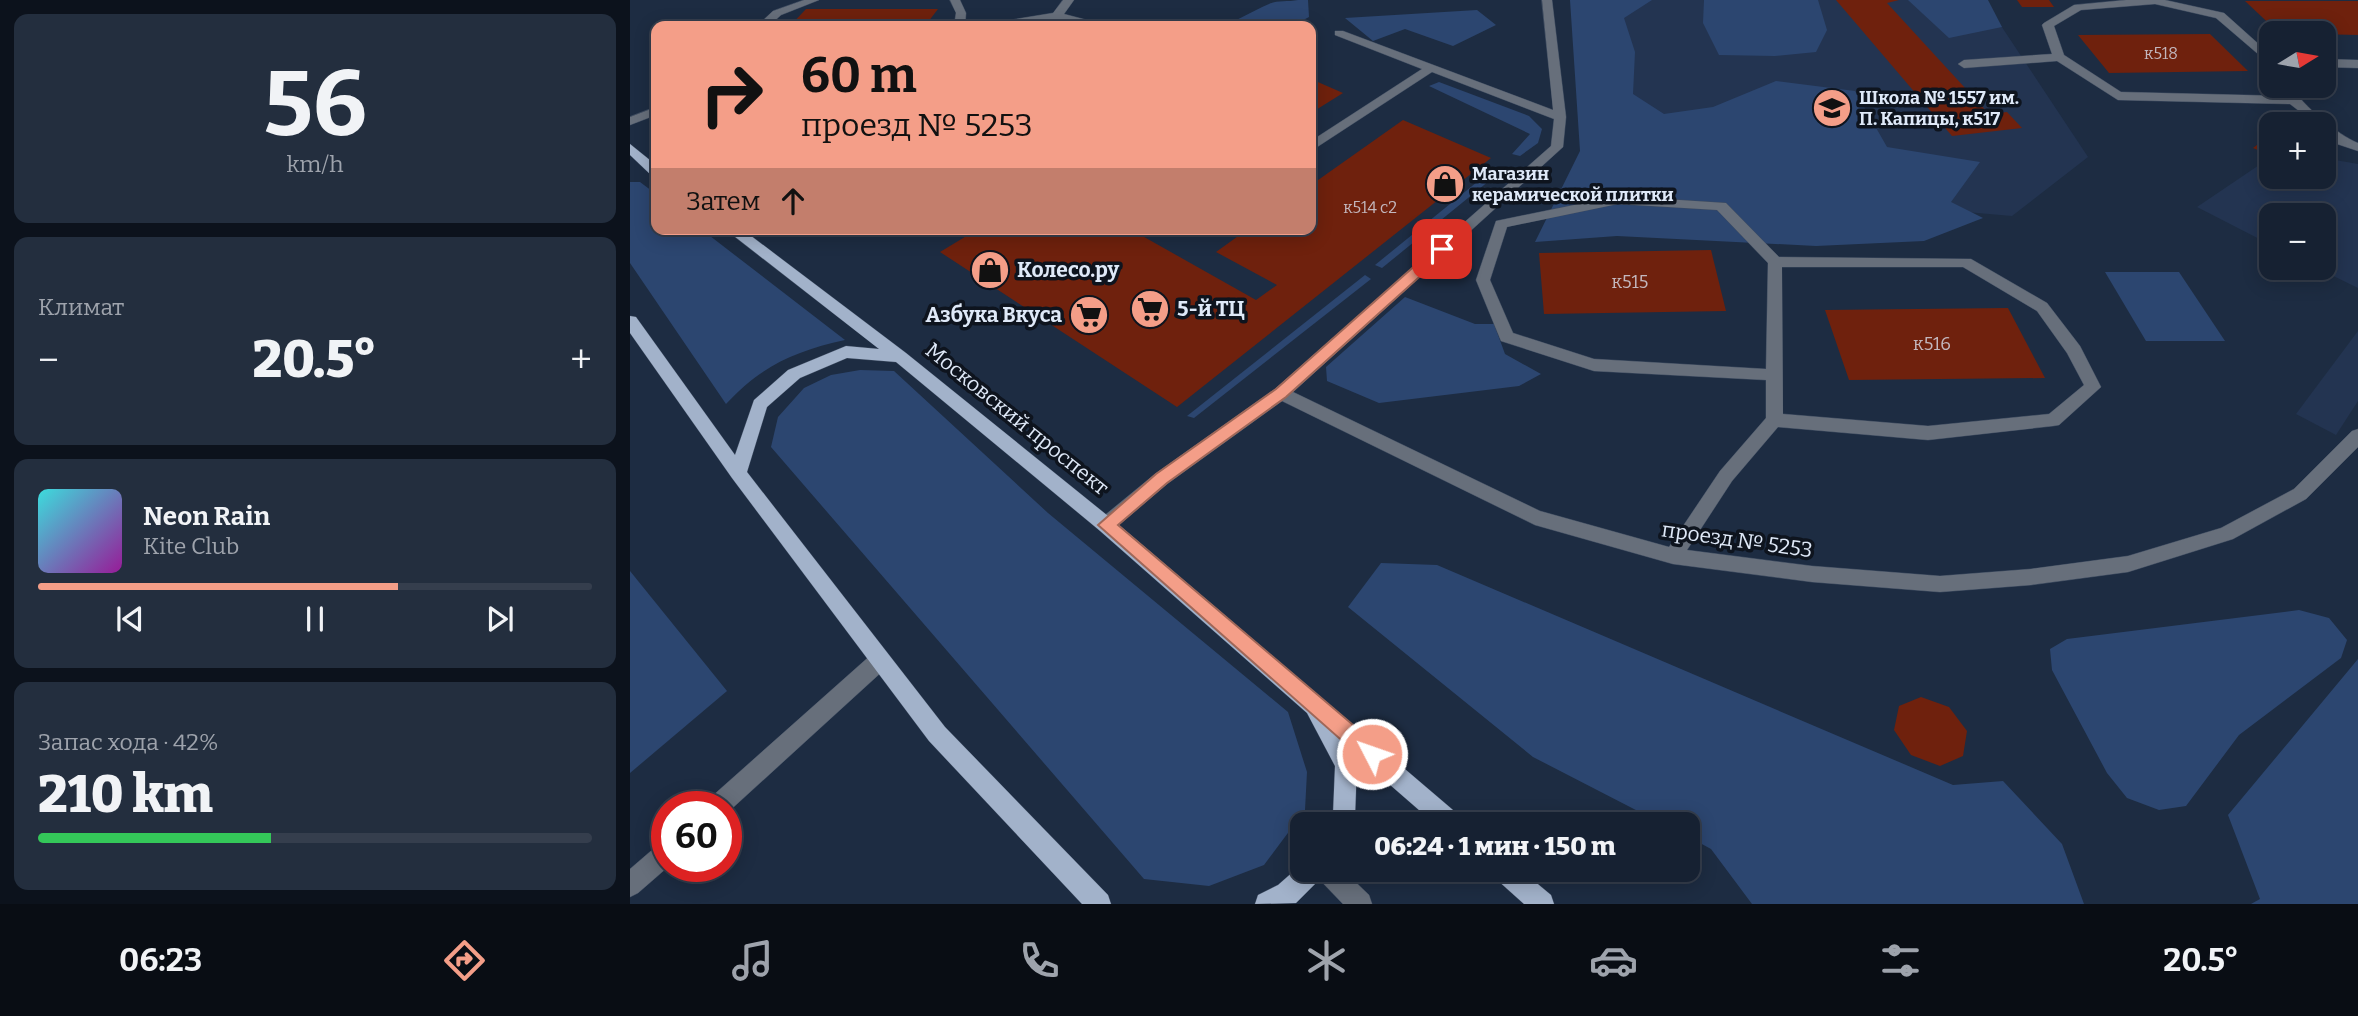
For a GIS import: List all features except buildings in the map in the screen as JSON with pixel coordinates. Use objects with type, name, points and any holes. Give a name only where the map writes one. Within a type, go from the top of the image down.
[{"type":"main road","points":[[630,149],[636,164]]},
{"type":"main road","name":"Московский проспект","points":[[740,235],[900,357],[1106,525],[1438,812]]},
{"type":"main road","points":[[630,321],[738,473],[937,734],[1099,904]]},
{"type":"main road","points":[[738,473],[760,404],[794,374],[846,352],[900,357]]},
{"type":"main road","points":[[1312,701],[1346,765],[1344,812]]},
{"type":"main road","points":[[1267,904],[1287,894],[1300,882]]},
{"type":"main road","points":[[1517,882],[1542,904]]},
{"type":"street","points":[[768,21],[777,13],[814,0]]},
{"type":"street","points":[[955,0],[961,13],[960,21]]},
{"type":"street","points":[[1057,16],[1069,0]]},
{"type":"street","points":[[1106,525],[1161,479],[1281,393],[1557,148],[1559,117],[1548,0]]},
{"type":"street","points":[[2215,0],[2220,15]]},
{"type":"street","points":[[2259,49],[2220,15],[2155,1],[2078,7],[2048,25],[2059,57],[2118,96],[2293,100],[2307,112]]},
{"type":"street","points":[[1024,21],[1057,16],[1080,21]]},
{"type":"street","points":[[1339,33],[1559,117]]},
{"type":"street","points":[[1964,64],[2059,57]]},
{"type":"street","points":[[2336,63],[2358,64]]},
{"type":"street","points":[[1316,145],[1429,69]]},
{"type":"street","points":[[630,121],[651,113]]},
{"type":"street","points":[[2336,136],[2358,147]]},
{"type":"street","points":[[1672,556],[1726,475],[1774,420],[1775,262],[1721,206],[1618,200],[1501,223],[1483,280],[1507,337],[1594,365],[1774,375]]},
{"type":"street","points":[[1774,420],[1928,433],[2053,420],[2093,387],[2074,350],[2042,307],[1966,262],[1775,262]]},
{"type":"street","name":"проезд № 5253","points":[[1281,393],[1535,517],[1672,556],[1812,574],[1940,584],[2031,577],[2128,564],[2226,534],[2300,494],[2358,436]]},
{"type":"street","points":[[735,791],[879,661]]},
{"type":"street","points":[[630,885],[651,866]]},
{"type":"street","points":[[1338,882],[1360,904]]},
{"type":"shaded area","points":[[1308,0],[1309,17],[1301,21],[1233,21],[1272,3]]},
{"type":"shaded area","points":[[1570,0],[1652,0],[1624,18],[1635,52],[1633,94],[1664,114],[1713,107],[1776,81],[1855,91],[1887,147],[1980,162],[1951,202],[1983,218],[1924,241],[1816,246],[1617,236],[1535,242],[1580,151]]},
{"type":"shaded area","name":"Школа № 1557 им. П. Капицы, к517","points":[[1587,0],[1984,0],[2088,157],[2012,216],[1623,182]]},
{"type":"shaded area","points":[[1704,0],[1818,0],[1827,30],[1816,52],[1775,56],[1719,55],[1703,23]]},
{"type":"shaded area","points":[[1908,0],[1988,0],[2002,27],[1949,38]]},
{"type":"shaded area","points":[[1477,10],[1496,25],[1453,46],[1405,29],[1373,41],[1345,18]]},
{"type":"shaded area","points":[[1439,82],[1529,116],[1542,129],[1538,143],[1520,156],[1512,154],[1530,134],[1429,86]]},
{"type":"shaded area","points":[[2336,160],[2358,164],[2358,288],[2336,277],[2336,203],[2259,203],[2259,239],[2197,207],[2259,165],[2259,189],[2336,189]]},
{"type":"shaded area","points":[[1493,169],[1500,172],[1382,268],[1375,265]]},
{"type":"shaded area","points":[[630,182],[640,182],[651,190],[651,235],[709,235],[845,340],[810,349],[780,362],[752,380],[726,404],[630,263]]},
{"type":"shaded area","points":[[2105,272],[2179,272],[2225,341],[2146,341]]},
{"type":"shaded area","points":[[1365,275],[1371,279],[1194,418],[1187,416]]},
{"type":"shaded area","points":[[1405,297],[1475,324],[1494,324],[1505,354],[1541,374],[1519,386],[1379,403],[1327,381],[1326,367]]},
{"type":"shaded area","points":[[2358,331],[2358,401],[2336,435],[2296,414]]},
{"type":"shaded area","points":[[860,370],[894,371],[1048,513],[1288,712],[1307,772],[1305,810],[1290,812],[1290,830],[1264,865],[1209,886],[1144,879],[771,447],[778,417],[804,388],[831,375]]},
{"type":"shaded area","points":[[1381,563],[1437,565],[1953,785],[2003,781],[2062,844],[2084,904],[1752,904],[1711,849],[1700,843],[1700,812],[1640,812],[1533,757],[1348,607]]},
{"type":"shaded area","points":[[630,571],[727,691],[630,773]]},
{"type":"shaded area","points":[[2299,610],[2329,618],[2347,640],[2341,658],[2239,735],[2186,806],[2159,810],[2127,798],[2107,773],[2052,670],[2050,649],[2067,639]]},
{"type":"shaded area","points":[[2358,659],[2358,904],[2251,904],[2260,899],[2228,815]]},
{"type":"place","name":"Школа № 1557 им. П. Капицы, к517","points":[[1832,108]]},
{"type":"place","name":"Магазин керамической плитки","points":[[1445,184]]},
{"type":"place","name":"Колесо.ру","points":[[990,270]]},
{"type":"place","name":"5-й ТЦ","points":[[1150,309]]},
{"type":"place","name":"Азбука Вкуса","points":[[1089,315]]},
{"type":"route","points":[[1372,754],[1106,525],[1161,479],[1281,393],[1442,249]]}]
